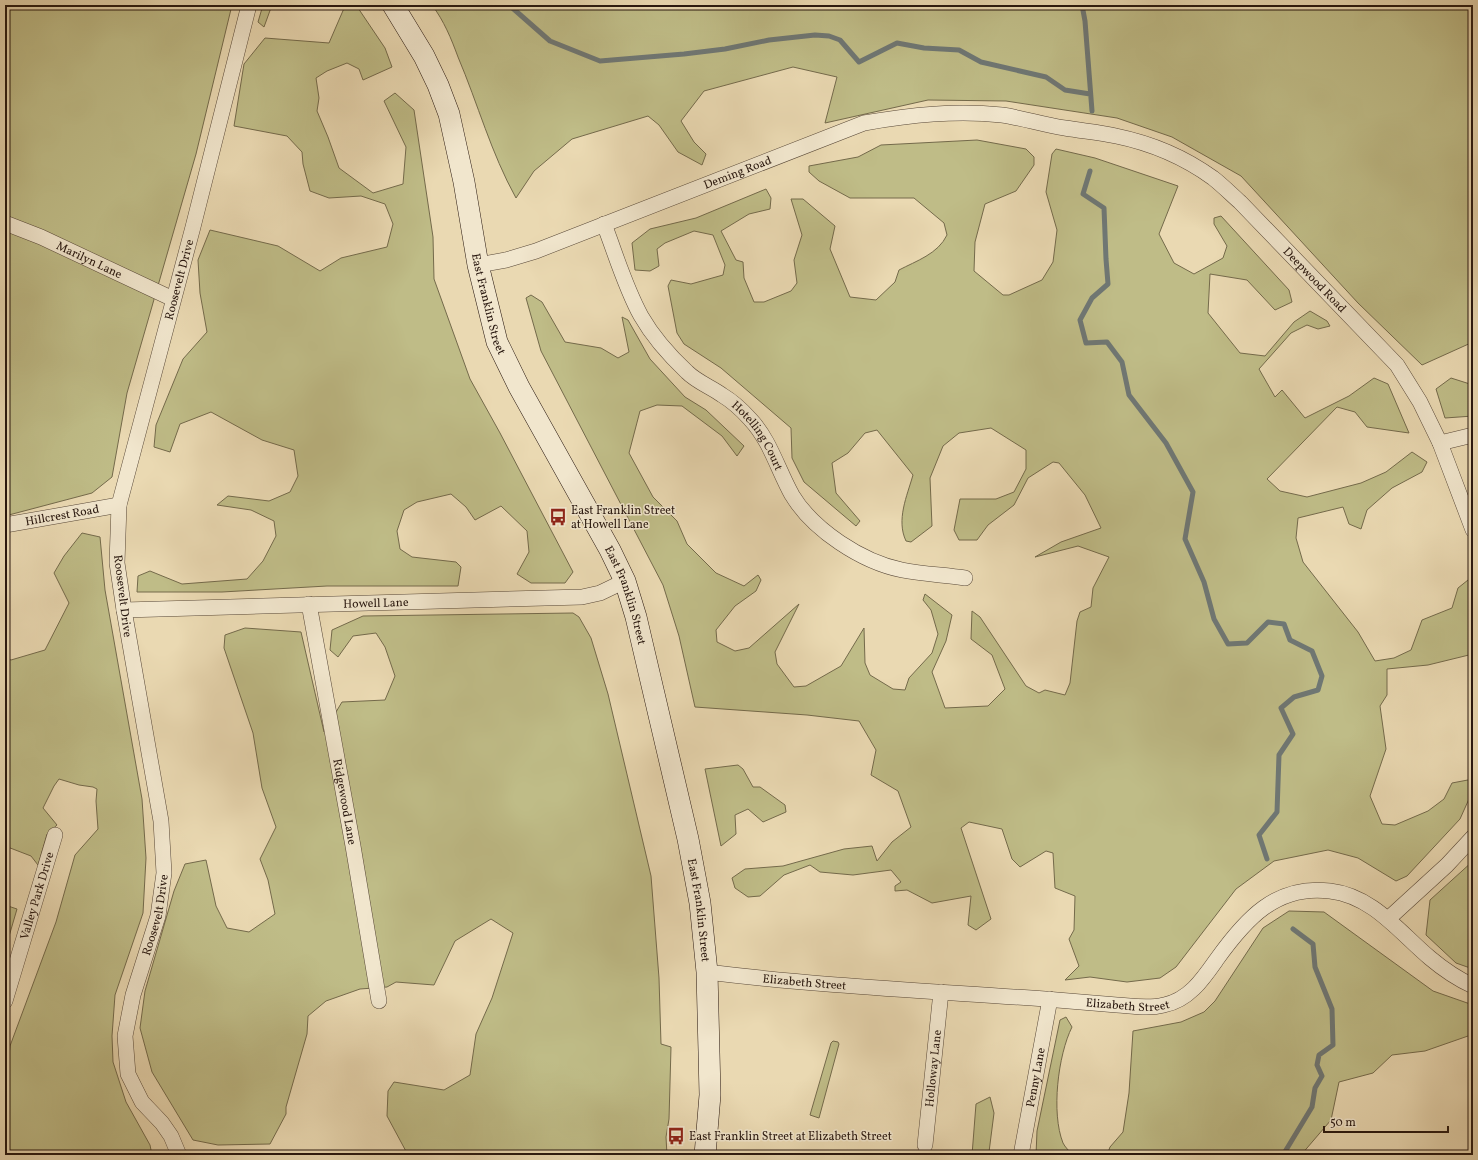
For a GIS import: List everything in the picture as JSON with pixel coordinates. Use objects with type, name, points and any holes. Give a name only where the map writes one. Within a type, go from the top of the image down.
[{"type":"main road","name":"East Franklin Street","points":[[393,5],[424,56],[438,85],[448,114],[464,182],[478,265],[497,342],[519,387],[610,550],[624,581],[636,617],[688,839],[700,903],[706,972],[710,1095],[705,1155]]},
{"type":"street","name":"Roosevelt Drive","points":[[179,1155],[172,1136],[142,1102],[128,1074],[125,1036],[133,995],[158,916],[164,873],[161,821],[117,563],[119,505],[193,227],[249,5]]},
{"type":"street","name":"Deming Road","points":[[478,265],[506,260],[531,253],[864,123],[908,116],[951,112],[1003,115],[1066,129]]},
{"type":"street","name":"Deepwood Road","points":[[1066,129],[1085,130],[1116,136],[1146,144],[1183,159],[1213,178],[1240,202],[1397,365],[1420,402],[1440,443],[1473,530]]},
{"type":"street","name":"Marilyn Lane","points":[[5,223],[41,236],[173,299]]},
{"type":"street","name":"Hotelling Court","points":[[604,224],[628,288],[642,317],[652,333],[688,373],[723,395],[750,419],[770,448],[782,477],[794,497],[822,528],[868,559],[901,570],[965,578]]},
{"type":"street","points":[[1440,443],[1473,435]]},
{"type":"street","name":"Hillcrest Road","points":[[5,525],[119,505]]},
{"type":"street","name":"Howell Lane","points":[[124,610],[582,597],[600,593],[624,581]]},
{"type":"street","name":"Ridgewood Lane","points":[[309,604],[353,846],[379,1001]]},
{"type":"street","name":"Valley Park Drive","points":[[5,1001],[55,835]]},
{"type":"street","points":[[1388,919],[1447,865],[1473,837]]},
{"type":"street","name":"Elizabeth Street","points":[[706,972],[885,989],[1050,999],[1137,1007],[1162,1006],[1175,1002],[1189,994],[1203,979],[1228,944],[1258,912],[1282,896],[1310,890],[1332,891],[1359,899],[1388,919],[1431,958],[1473,986]]},
{"type":"street","name":"Holloway Lane","points":[[925,1145],[941,992]]},
{"type":"street","name":"Penny Lane","points":[[1021,1155],[1050,999]]},
{"type":"shaded area","points":[[7,5],[232,5],[196,154],[127,393],[112,477],[92,493],[5,516],[5,12]]},
{"type":"shaded area","points":[[263,5],[272,5],[264,27],[258,22]]},
{"type":"shaded area","points":[[343,5],[356,5],[385,48],[392,67],[363,80],[359,69],[347,63],[327,71],[316,78],[319,98],[317,111],[339,168],[373,193],[403,184],[406,147],[384,101],[395,93],[414,110],[433,237],[434,279],[470,379],[573,572],[565,583],[531,583],[517,574],[529,552],[527,531],[501,506],[475,520],[466,507],[451,494],[417,502],[404,510],[397,531],[400,549],[412,557],[456,562],[461,567],[458,586],[327,586],[222,592],[137,592],[138,576],[150,571],[182,584],[247,579],[263,561],[276,536],[274,521],[251,510],[217,505],[228,496],[269,501],[290,492],[298,476],[294,450],[262,440],[211,412],[180,424],[170,452],[154,447],[156,425],[183,359],[207,332],[200,293],[198,260],[210,230],[278,246],[320,271],[341,258],[387,247],[393,224],[385,204],[361,196],[329,198],[310,191],[303,164],[302,152],[287,136],[234,126],[244,64],[265,38],[329,43],[345,6]]},
{"type":"shaded area","points":[[432,5],[1473,5],[1473,342],[1422,365],[1358,303],[1241,176],[1172,137],[1117,118],[1006,101],[928,100],[825,123],[837,77],[793,67],[704,91],[681,121],[694,142],[706,154],[702,165],[678,152],[659,125],[648,116],[572,139],[534,171],[516,198],[499,164],[450,36],[444,23]]},
{"type":"shaded area","points":[[977,140],[1026,149],[1034,157],[1034,165],[1016,191],[985,204],[975,242],[974,271],[1003,295],[1009,295],[1042,280],[1053,262],[1057,230],[1046,192],[1052,154],[1056,149],[1095,158],[1178,186],[1159,234],[1174,263],[1194,274],[1223,258],[1227,246],[1214,224],[1214,218],[1221,216],[1289,290],[1292,302],[1275,310],[1247,280],[1210,274],[1208,313],[1240,353],[1265,356],[1294,322],[1310,311],[1327,321],[1330,326],[1318,329],[1307,325],[1291,333],[1259,369],[1275,397],[1282,390],[1305,418],[1349,396],[1374,378],[1388,384],[1409,433],[1367,427],[1355,412],[1337,407],[1267,479],[1280,491],[1307,497],[1361,483],[1386,472],[1412,452],[1427,462],[1422,472],[1392,488],[1367,510],[1361,529],[1349,524],[1343,507],[1298,518],[1296,538],[1303,562],[1358,632],[1375,661],[1394,658],[1411,650],[1422,620],[1452,608],[1458,588],[1468,580],[1473,589],[1473,654],[1428,665],[1387,669],[1387,695],[1380,706],[1386,749],[1370,796],[1382,824],[1395,825],[1428,811],[1444,799],[1452,783],[1473,779],[1473,790],[1460,819],[1407,876],[1396,881],[1358,858],[1328,850],[1274,861],[1236,889],[1176,967],[1160,978],[1127,982],[1090,977],[1065,980],[1079,966],[1069,939],[1074,930],[1075,896],[1055,888],[1053,853],[1046,851],[1020,867],[1012,859],[1002,829],[969,822],[961,828],[991,919],[976,930],[968,925],[971,896],[932,903],[907,890],[895,891],[895,886],[901,882],[891,870],[853,875],[820,872],[810,865],[784,875],[760,896],[748,897],[735,888],[732,878],[745,869],[783,866],[844,849],[872,846],[877,861],[892,842],[911,827],[898,791],[871,775],[876,750],[859,721],[807,715],[695,707],[679,636],[663,585],[541,351],[526,298],[531,295],[542,302],[565,342],[601,348],[618,358],[629,352],[622,317],[628,320],[650,359],[685,397],[706,410],[744,446],[737,456],[722,436],[682,406],[657,405],[640,411],[629,453],[653,497],[677,521],[687,544],[716,573],[744,586],[758,575],[761,580],[756,591],[735,606],[716,630],[717,642],[735,651],[749,648],[799,604],[775,652],[777,664],[794,687],[806,686],[841,666],[864,628],[865,663],[870,675],[893,689],[905,690],[909,678],[932,653],[938,634],[931,610],[923,600],[925,594],[952,615],[946,641],[932,672],[945,708],[988,706],[1005,689],[992,655],[971,639],[972,611],[980,617],[1026,686],[1039,693],[1045,690],[1065,695],[1070,683],[1077,621],[1080,612],[1091,607],[1093,588],[1109,557],[1078,546],[1035,557],[1061,542],[1101,528],[1085,495],[1059,463],[1053,462],[1028,478],[1014,505],[988,525],[977,540],[959,540],[954,530],[960,499],[996,499],[1014,492],[1026,469],[1026,450],[991,428],[959,433],[943,446],[930,478],[932,526],[911,542],[906,541],[903,533],[902,516],[913,475],[877,430],[865,433],[848,453],[832,463],[836,493],[860,521],[856,526],[804,482],[792,458],[791,428],[721,368],[684,344],[677,333],[668,286],[671,280],[691,284],[723,275],[725,265],[713,235],[694,231],[665,243],[657,249],[659,266],[650,271],[635,270],[632,243],[650,229],[696,218],[766,189],[771,198],[770,209],[749,214],[721,231],[736,260],[743,262],[744,278],[754,302],[764,302],[791,291],[797,283],[794,260],[802,235],[791,199],[803,199],[835,226],[830,249],[850,297],[876,300],[895,282],[899,270],[926,256],[943,242],[947,235],[944,223],[914,198],[850,198],[819,181],[809,172],[809,166],[858,157],[881,145]]},
{"type":"shaded area","points":[[1451,378],[1473,385],[1473,416],[1445,418],[1436,389]]},
{"type":"shaded area","points":[[82,533],[100,537],[105,590],[142,799],[146,858],[143,913],[115,995],[112,1036],[113,1062],[126,1102],[150,1145],[152,1155],[8,1155],[6,1086],[10,1046],[56,922],[75,855],[98,829],[96,801],[97,789],[59,779],[43,808],[57,825],[47,834],[38,865],[31,856],[5,846],[5,658],[11,660],[45,650],[69,603],[54,573],[64,556]]},
{"type":"shaded area","points":[[573,613],[579,617],[591,638],[608,694],[651,876],[659,978],[661,1044],[671,1047],[669,1119],[666,1137],[667,1155],[408,1155],[387,1116],[388,1091],[394,1082],[444,1090],[470,1075],[476,1034],[492,998],[513,933],[491,919],[455,941],[434,985],[396,982],[387,987],[360,989],[326,1001],[308,1016],[307,1034],[286,1107],[286,1114],[270,1144],[218,1145],[193,1140],[152,1072],[140,1028],[145,991],[174,891],[185,864],[206,860],[216,906],[227,928],[249,932],[275,914],[268,880],[260,859],[276,827],[262,788],[253,733],[224,648],[225,635],[245,628],[301,632],[324,732],[342,702],[385,700],[395,676],[385,647],[376,633],[353,636],[338,657],[330,650],[332,630],[363,616]]},
{"type":"shaded area","points":[[738,765],[743,769],[753,787],[760,787],[785,805],[786,812],[763,822],[748,809],[735,815],[736,834],[721,846],[705,769]]},
{"type":"shaded area","points":[[1473,861],[1473,969],[1456,963],[1426,935],[1430,900]]},
{"type":"shaded area","points":[[5,905],[17,909],[5,950]]},
{"type":"shaded area","points":[[1289,911],[1324,912],[1433,991],[1473,1005],[1473,1037],[1468,1036],[1425,1051],[1392,1055],[1373,1073],[1339,1082],[1331,1120],[1301,1155],[1107,1155],[1110,1147],[1123,1132],[1129,1093],[1133,1031],[1181,1022],[1204,1012],[1215,1001],[1263,928]]},
{"type":"shaded area","points":[[1066,1017],[1072,1027],[1067,1039],[1060,1068],[1057,1116],[1059,1131],[1063,1143],[1073,1155],[1036,1155],[1037,1131],[1060,1020]]},
{"type":"shaded area","points":[[833,1041],[838,1042],[839,1044],[819,1118],[810,1115],[831,1043]]},
{"type":"shaded area","points":[[990,1097],[994,1113],[989,1152],[990,1155],[972,1155],[976,1104]]},
{"type":"waterway","points":[[509,5],[550,41],[600,61],[684,54],[725,49],[769,40],[815,35],[829,36],[840,40],[859,62],[897,43],[924,48],[959,50],[981,62],[1046,77],[1065,90],[1090,94]]},
{"type":"waterway","points":[[1082,5],[1085,21],[1092,111]]},
{"type":"waterway","points":[[1090,171],[1083,194],[1104,208],[1108,284],[1092,298],[1080,320],[1086,343],[1107,342],[1122,362],[1129,395],[1166,443],[1193,492],[1185,539],[1204,582],[1214,619],[1228,644],[1247,643],[1268,622],[1284,624],[1290,640],[1312,651],[1322,676],[1318,690],[1294,697],[1281,708],[1293,734],[1279,755],[1277,812],[1259,835],[1267,859]]},
{"type":"waterway","points":[[1283,1155],[1312,1107],[1315,1088],[1322,1076],[1317,1065],[1319,1055],[1333,1045],[1332,1009],[1315,967],[1313,944],[1293,929]]},
{"type":"place","name":"East Franklin Street at Howell Lane","points":[[558,517]]},
{"type":"place","name":"East Franklin Street at Elizabeth Street","points":[[676,1136]]}]
